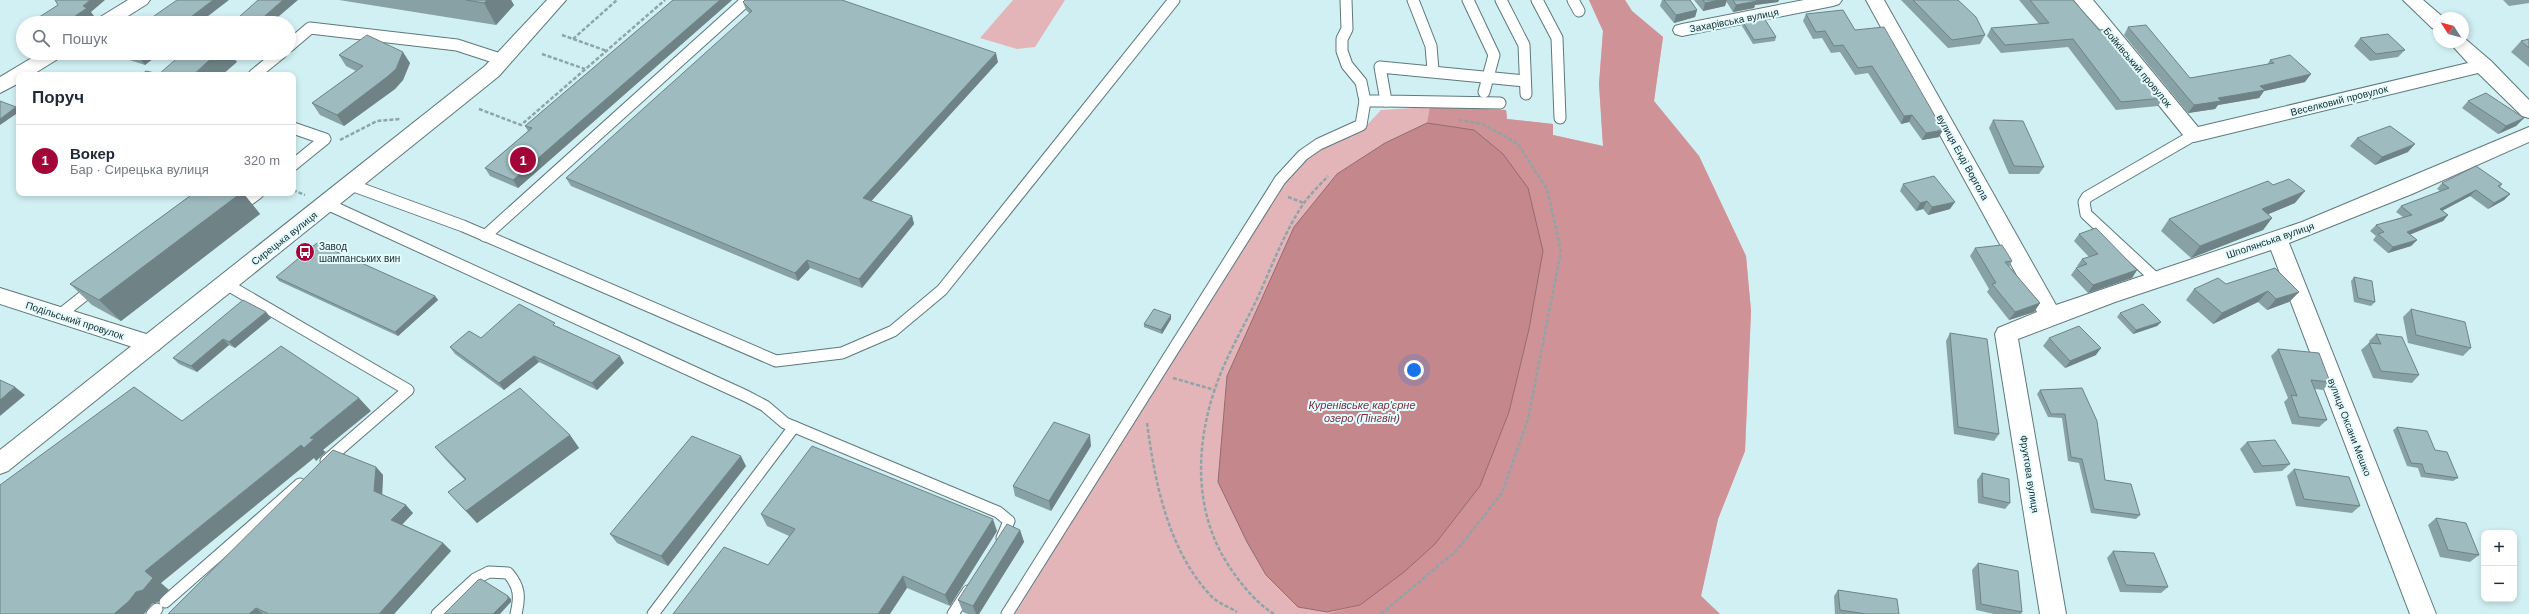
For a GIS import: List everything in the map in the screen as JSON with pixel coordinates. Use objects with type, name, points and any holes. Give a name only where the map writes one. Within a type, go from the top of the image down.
[{"type":"street","points":[[115,16],[141,0]]},
{"type":"street","name":"Сирецька вулиця","points":[[0,464],[226,284],[319,201],[351,185],[503,60],[556,0]]},
{"type":"street","name":"Захарівська вулиця","points":[[1682,30],[1833,0]]},
{"type":"street","name":"вулиця Енді Воргола","points":[[1875,0],[2050,315]]},
{"type":"street","name":"Бойківський провулок","points":[[2083,0],[2194,135]]},
{"type":"street","points":[[2412,0],[2433,19]]},
{"type":"street","points":[[2465,48],[2529,110]]},
{"type":"street","points":[[23,72],[43,60]]},
{"type":"street","name":"Веселковий провулок","points":[[2194,135],[2484,65]]},
{"type":"street","points":[[0,86],[16,76]]},
{"type":"street","name":"Шполянська вулиця","points":[[2006,334],[2050,315],[2155,278],[2277,239],[2416,186],[2529,134]]},
{"type":"street","name":"вулиця Оксани Мешко","points":[[2277,239],[2423,614]]},
{"type":"street","name":"Подільський провулок","points":[[0,296],[61,314],[151,344]]},
{"type":"street","name":"Фруктова вулиця","points":[[2006,334],[2053,614]]},
{"type":"lane","points":[[485,236],[747,0]]},
{"type":"lane","points":[[351,185],[485,236],[776,361],[842,353],[893,331],[942,290],[1174,0]]},
{"type":"lane","points":[[1007,614],[1083,490],[1146,394],[1280,180],[1303,155],[1319,144],[1361,125],[1365,101],[1361,82],[1347,65],[1342,51],[1342,39],[1347,29],[1346,0]]},
{"type":"lane","points":[[1413,0],[1431,46],[1434,70]]},
{"type":"lane","points":[[1468,0],[1494,55],[1487,76],[1484,92]]},
{"type":"lane","points":[[1501,0],[1524,45],[1526,94]]},
{"type":"lane","points":[[1537,0],[1557,38],[1560,118]]},
{"type":"lane","points":[[1573,0],[1579,11]]},
{"type":"lane","points":[[296,40],[310,28],[457,46],[503,60]]},
{"type":"lane","points":[[258,72],[272,60]]},
{"type":"lane","points":[[1386,101],[1380,67],[1434,70],[1525,81]]},
{"type":"lane","points":[[1365,101],[1500,103]]},
{"type":"lane","points":[[296,129],[325,139],[296,163]]},
{"type":"lane","points":[[2155,278],[2086,214],[2084,202],[2087,197],[2194,135]]},
{"type":"lane","points":[[243,196],[250,199],[254,196]]},
{"type":"lane","points":[[319,201],[746,396],[765,406],[781,420],[794,427],[998,512],[1009,521],[1009,525],[993,551]]},
{"type":"lane","points":[[61,314],[104,280]]},
{"type":"lane","points":[[226,284],[408,390],[319,468]]},
{"type":"lane","points":[[653,614],[794,427]]},
{"type":"lane","points":[[158,608],[307,478]]},
{"type":"lane","points":[[437,614],[475,579],[489,572],[508,573],[519,585],[521,595],[516,614]]},
{"type":"lane","points":[[953,614],[973,582]]},
{"type":"path","points":[[573,38],[617,0]]},
{"type":"path","points":[[479,108],[521,125],[665,0]]},
{"type":"path","points":[[562,35],[607,50]]},
{"type":"path","points":[[542,54],[585,70]]},
{"type":"path","points":[[334,143],[368,124],[394,118],[408,121]]},
{"type":"path","points":[[1381,614],[1456,551],[1502,493],[1528,419],[1561,251],[1547,190],[1518,144],[1483,124],[1452,119]]},
{"type":"path","points":[[1274,614],[1266,609],[1235,576],[1213,537],[1203,507],[1202,470],[1215,390],[1233,346],[1289,230],[1304,203],[1328,176]]},
{"type":"path","points":[[296,191],[319,201]]},
{"type":"path","points":[[1159,373],[1215,390]]},
{"type":"path","points":[[1146,394],[1147,424],[1165,514],[1184,558],[1212,596],[1237,612]]},
{"type":"shaded area","points":[[1013,0],[1065,0],[1035,47],[1017,49],[980,38]]},
{"type":"shaded area","points":[[1589,0],[1625,0],[1632,11],[1663,37],[1654,101],[1699,156],[1746,256],[1751,311],[1745,451],[1718,519],[1701,596],[1720,614],[1015,614],[1283,182],[1309,153],[1366,126],[1381,110],[1430,107],[1506,110],[1507,119],[1553,124],[1553,135],[1603,146],[1599,84],[1603,31]]},
{"type":"shaded area","points":[[1589,0],[1625,0],[1632,11],[1663,37],[1654,101],[1699,156],[1746,256],[1751,311],[1745,451],[1718,519],[1701,596],[1720,614],[1326,614],[1360,605],[1435,544],[1480,486],[1509,412],[1529,329],[1543,251],[1474,130],[1427,123],[1430,107],[1506,110],[1507,119],[1553,124],[1553,135],[1603,146],[1599,84],[1603,31]]},
{"type":"water","name":"Куренівське кар'єрне озеро (Пінгвін)","points":[[1427,123],[1474,130],[1503,154],[1528,188],[1543,251],[1529,329],[1509,412],[1480,486],[1435,544],[1404,572],[1360,605],[1327,612],[1298,607],[1266,575],[1247,542],[1218,482],[1227,376],[1294,227],[1337,174],[1385,143]]},
{"type":"building","points":[[55,0],[90,0],[83,6],[87,8],[75,16],[41,16],[58,5]]},
{"type":"building","points":[[177,0],[213,0],[192,16],[154,16]]},
{"type":"building","points":[[258,0],[283,0],[265,16],[240,16]]},
{"type":"building","points":[[466,0],[487,0],[484,3]]},
{"type":"building","points":[[673,0],[720,0],[513,180],[485,168],[532,128],[525,126]]},
{"type":"building","points":[[745,0],[842,0],[996,53],[863,198],[912,216],[859,279],[807,260],[795,273],[566,178],[752,11],[743,2]]},
{"type":"building","points":[[1664,0],[1690,0],[1697,10],[1676,15]]},
{"type":"building","points":[[1703,0],[1719,0],[1705,3]]},
{"type":"building","points":[[1733,0],[1756,0],[1757,1],[1736,5]]},
{"type":"building","points":[[1913,0],[1958,0],[1976,17],[1985,35],[1952,40]]},
{"type":"building","points":[[2030,0],[2073,0],[2099,30],[2106,29],[2163,98],[2121,102],[2073,39],[2005,45],[1991,28],[2049,23]]},
{"type":"building","points":[[1843,10],[1855,30],[1884,27],[1943,130],[1926,133],[1912,115],[1904,116],[1872,66],[1858,68],[1843,45],[1834,46],[1825,31],[1816,32],[1806,14]]},
{"type":"building","points":[[1764,18],[1776,37],[1754,40],[1743,22]]},
{"type":"building","points":[[2146,25],[2190,78],[2274,63],[2270,60],[2290,55],[2311,74],[2260,86],[2265,90],[2218,98],[2221,101],[2194,105],[2128,27]]},
{"type":"building","points":[[2388,34],[2405,50],[2376,54],[2360,38]]},
{"type":"building","points":[[367,35],[403,52],[396,69],[337,115],[312,103],[363,66],[339,55]]},
{"type":"building","points":[[2529,39],[2529,48],[2521,41]]},
{"type":"building","points":[[175,60],[209,60],[196,72],[161,72]]},
{"type":"building","points":[[2486,93],[2524,118],[2506,126],[2468,101]]},
{"type":"building","points":[[0,101],[16,107],[0,119]]},
{"type":"building","points":[[1993,120],[2023,121],[2044,167],[2014,166]]},
{"type":"building","points":[[2390,126],[2415,144],[2382,157],[2357,138]]},
{"type":"building","points":[[2476,166],[2502,184],[2498,186],[2510,194],[2494,203],[2476,190],[2440,209],[2448,215],[2407,232],[2417,240],[2393,247],[2378,234],[2384,232],[2376,225],[2412,215],[2401,206],[2449,188],[2442,183]]},
{"type":"building","points":[[1934,176],[1955,202],[1932,207],[1927,201],[1920,203],[1903,184]]},
{"type":"building","points":[[2289,179],[2305,191],[2262,209],[2272,218],[2200,246],[2169,219],[2268,181],[2273,185]]},
{"type":"building","points":[[190,196],[237,196],[99,300],[70,284]]},
{"type":"building","points":[[2096,228],[2137,270],[2093,285],[2076,268],[2087,264],[2082,259],[2098,254],[2079,234]]},
{"type":"building","points":[[317,243],[435,296],[395,332],[276,277]]},
{"type":"building","points":[[2002,245],[2012,261],[2005,262],[2040,303],[2015,312],[1992,284],[1996,283],[1975,248]]},
{"type":"building","points":[[2275,268],[2299,292],[2276,299],[2268,291],[2222,313],[2194,289],[2218,278],[2226,284]]},
{"type":"building","points":[[2354,277],[2372,281],[2375,302],[2358,298]]},
{"type":"building","points":[[243,300],[266,312],[229,342],[223,339],[191,366],[173,358]]},
{"type":"building","points":[[519,304],[555,323],[553,325],[620,356],[592,383],[534,356],[499,383],[450,347],[469,331],[481,338]]},
{"type":"building","points":[[2143,304],[2161,322],[2136,330],[2120,313]]},
{"type":"building","points":[[1154,309],[1171,315],[1161,330],[1144,324]]},
{"type":"building","points":[[2411,309],[2465,322],[2471,348],[2416,335]]},
{"type":"building","points":[[2079,326],[2101,348],[2070,361],[2049,338]]},
{"type":"building","points":[[1950,333],[1987,339],[1999,434],[1958,427]]},
{"type":"building","points":[[2376,334],[2402,337],[2419,375],[2381,371],[2369,343],[2381,344]]},
{"type":"building","points":[[281,346],[359,398],[310,438],[314,439],[304,448],[301,445],[145,571],[153,578],[143,590],[136,592],[129,601],[114,614],[0,614],[0,485],[134,387],[182,421]]},
{"type":"building","points":[[2278,349],[2319,353],[2330,382],[2311,380],[2327,420],[2299,417],[2291,395],[2297,396]]},
{"type":"building","points":[[0,380],[15,387],[0,400]]},
{"type":"building","points":[[520,388],[570,435],[466,511],[448,492],[466,479],[435,447]]},
{"type":"building","points":[[2082,388],[2097,421],[2105,480],[2131,484],[2140,515],[2094,509],[2082,459],[2071,457],[2065,414],[2051,414],[2040,390]]},
{"type":"building","points":[[1054,422],[1090,435],[1049,501],[1013,486]]},
{"type":"building","points":[[2397,427],[2427,431],[2435,450],[2447,452],[2458,478],[2425,473],[2422,464],[2411,463]]},
{"type":"building","points":[[692,436],[741,456],[661,556],[610,534]]},
{"type":"building","points":[[2275,440],[2290,464],[2262,466],[2247,442]]},
{"type":"building","points":[[812,446],[993,519],[945,595],[903,576],[878,614],[673,614],[724,547],[768,565],[795,529],[761,514]]},
{"type":"building","points":[[333,450],[376,467],[374,491],[406,505],[391,520],[443,543],[379,614],[269,614],[256,608],[249,614],[168,614]]},
{"type":"building","points":[[2294,469],[2349,477],[2360,506],[2304,499]]},
{"type":"building","points":[[1982,473],[2009,479],[2010,503],[1983,497]]},
{"type":"building","points":[[2436,518],[2466,523],[2479,555],[2448,550]]},
{"type":"building","points":[[1007,524],[1020,530],[973,606],[958,600]]},
{"type":"building","points":[[2113,551],[2154,553],[2168,587],[2126,585]]},
{"type":"building","points":[[1978,563],[2018,571],[2022,612],[1981,604]]},
{"type":"building","points":[[481,579],[508,596],[508,599],[493,614],[444,614],[478,580]]},
{"type":"building","points":[[1838,590],[1897,599],[1899,614],[1866,614],[1840,610]]},
{"type":"place","name":"Вокер","points":[[523,160]]},
{"type":"place","name":"Завод шампанських вин","points":[[305,252]]}]
